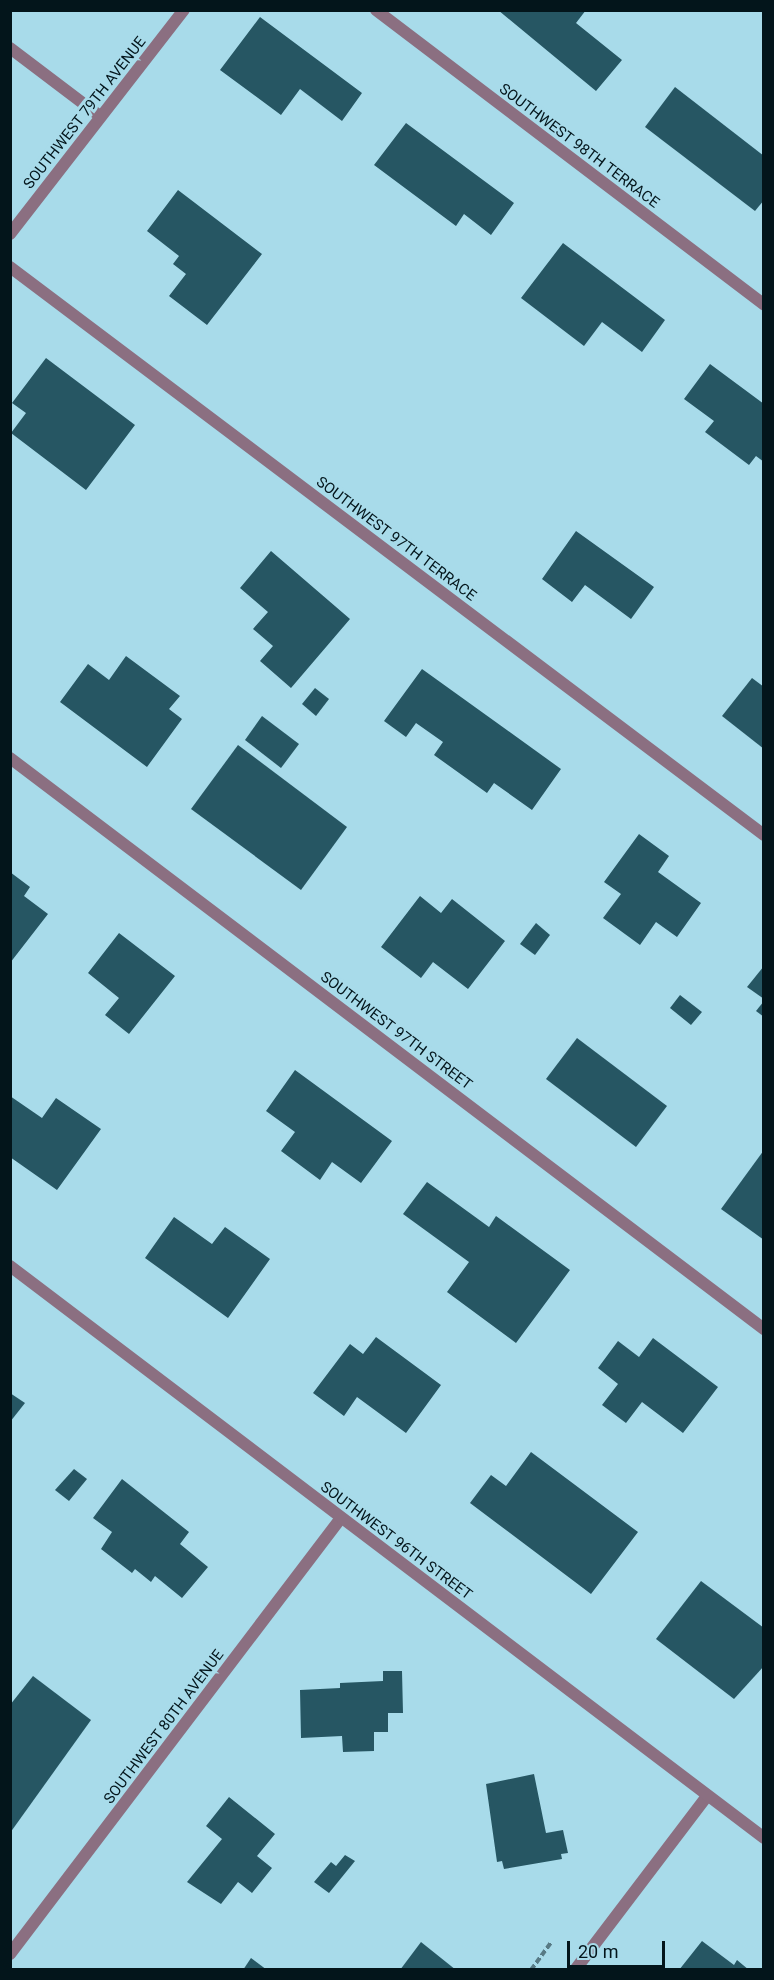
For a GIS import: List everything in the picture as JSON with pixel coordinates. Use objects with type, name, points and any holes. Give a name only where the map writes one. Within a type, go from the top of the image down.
[{"type":"street","name":"SOUTHWEST 79TH AVENUE","points":[[10,234],[184,10]]},
{"type":"street","name":"SOUTHWEST 98TH TERRACE","points":[[376,10],[764,305]]},
{"type":"street","points":[[10,48],[100,116]]},
{"type":"street","name":"SOUTHWEST 97TH TERRACE","points":[[10,267],[764,835]]},
{"type":"street","name":"SOUTHWEST 97TH STREET","points":[[10,758],[764,1329]]},
{"type":"street","name":"SOUTHWEST 96TH STREET","points":[[10,1266],[764,1838]]},
{"type":"street","name":"SOUTHWEST 80TH AVENUE","points":[[10,1954],[341,1518]]},
{"type":"street","points":[[575,1970],[707,1796]]},
{"type":"path","points":[[531,1970],[551,1942]]},
{"type":"building","points":[[498,10],[586,10],[576,23],[622,60],[596,91]]},
{"type":"building","points":[[260,17],[362,93],[342,121],[300,89],[281,115],[220,70]]},
{"type":"building","points":[[675,87],[764,156],[764,200],[755,211],[645,127]]},
{"type":"building","points":[[406,123],[514,203],[491,235],[464,214],[456,226],[374,165]]},
{"type":"building","points":[[178,190],[262,254],[207,325],[169,296],[186,274],[173,264],[179,256],[147,231]]},
{"type":"building","points":[[563,243],[665,320],[642,352],[602,322],[584,346],[521,298]]},
{"type":"building","points":[[46,358],[135,425],[86,490],[11,433],[26,413],[12,403]]},
{"type":"building","points":[[710,364],[764,404],[764,462],[756,456],[749,465],[705,432],[714,421],[684,399]]},
{"type":"building","points":[[576,531],[654,587],[631,619],[585,585],[572,602],[542,579]]},
{"type":"building","points":[[271,551],[350,619],[291,688],[260,661],[273,646],[253,629],[268,612],[240,588]]},
{"type":"building","points":[[126,656],[180,696],[169,709],[182,719],[147,767],[60,702],[88,664],[109,680]]},
{"type":"building","points":[[422,669],[561,769],[532,810],[494,783],[487,793],[434,755],[443,742],[416,723],[406,737],[384,721]]},
{"type":"building","points":[[752,678],[764,687],[764,749],[722,716]]},
{"type":"building","points":[[315,688],[329,699],[316,716],[302,704]]},
{"type":"building","points":[[262,716],[299,744],[281,768],[245,740]]},
{"type":"building","points":[[238,745],[347,827],[301,890],[191,809]]},
{"type":"building","points":[[639,834],[669,856],[658,872],[701,903],[677,937],[656,922],[640,945],[603,918],[621,894],[604,882]]},
{"type":"building","points":[[10,872],[30,887],[24,896],[48,914],[10,963]]},
{"type":"building","points":[[420,896],[441,913],[452,899],[505,941],[468,989],[433,962],[421,978],[381,947]]},
{"type":"building","points":[[536,923],[550,935],[535,955],[520,944]]},
{"type":"building","points":[[119,933],[175,976],[129,1034],[105,1015],[119,998],[88,973]]},
{"type":"building","points":[[764,966],[764,999],[747,987]]},
{"type":"building","points":[[680,995],[702,1012],[691,1025],[670,1008]]},
{"type":"building","points":[[764,1001],[764,1017],[756,1011]]},
{"type":"building","points":[[577,1038],[667,1106],[636,1147],[546,1079]]},
{"type":"building","points":[[295,1070],[392,1141],[361,1183],[332,1162],[320,1180],[281,1151],[295,1132],[266,1111]]},
{"type":"building","points":[[10,1096],[42,1118],[56,1098],[101,1129],[57,1190],[10,1157]]},
{"type":"building","points":[[764,1150],[764,1240],[721,1209]]},
{"type":"building","points":[[427,1182],[489,1227],[496,1216],[570,1270],[516,1343],[447,1292],[469,1262],[403,1214]]},
{"type":"building","points":[[174,1217],[212,1244],[225,1227],[270,1259],[228,1318],[145,1258]]},
{"type":"building","points":[[376,1337],[441,1385],[406,1433],[357,1397],[344,1416],[313,1393],[350,1344],[363,1354]]},
{"type":"building","points":[[653,1338],[718,1387],[683,1433],[642,1402],[626,1423],[602,1405],[618,1384],[598,1368],[618,1341],[639,1357]]},
{"type":"building","points":[[10,1393],[25,1403],[10,1422]]},
{"type":"building","points":[[531,1452],[638,1532],[591,1594],[470,1503],[491,1475],[506,1486]]},
{"type":"building","points":[[74,1469],[87,1479],[69,1501],[55,1490]]},
{"type":"building","points":[[122,1479],[189,1532],[180,1544],[208,1567],[182,1598],[155,1576],[151,1582],[135,1569],[132,1573],[101,1549],[112,1532],[93,1518]]},
{"type":"building","points":[[701,1581],[764,1628],[764,1666],[734,1699],[656,1639]]},
{"type":"building","points":[[383,1671],[402,1671],[403,1713],[388,1713],[388,1732],[374,1732],[374,1751],[343,1752],[342,1736],[301,1738],[300,1690],[340,1688],[340,1683],[383,1681]]},
{"type":"building","points":[[33,1676],[91,1720],[10,1833],[10,1705]]},
{"type":"building","points":[[534,1774],[546,1833],[563,1830],[568,1853],[561,1854],[562,1859],[504,1869],[502,1861],[497,1862],[486,1784]]},
{"type":"building","points":[[229,1797],[275,1834],[257,1856],[272,1868],[252,1893],[238,1882],[221,1904],[187,1882],[222,1839],[206,1826]]},
{"type":"building","points":[[345,1855],[355,1861],[329,1893],[314,1882],[331,1862],[336,1866]]},
{"type":"building","points":[[702,1941],[734,1965],[737,1960],[749,1970],[679,1970]]},
{"type":"building","points":[[421,1942],[456,1970],[400,1970]]},
{"type":"building","points":[[251,1958],[267,1970],[243,1970]]}]
